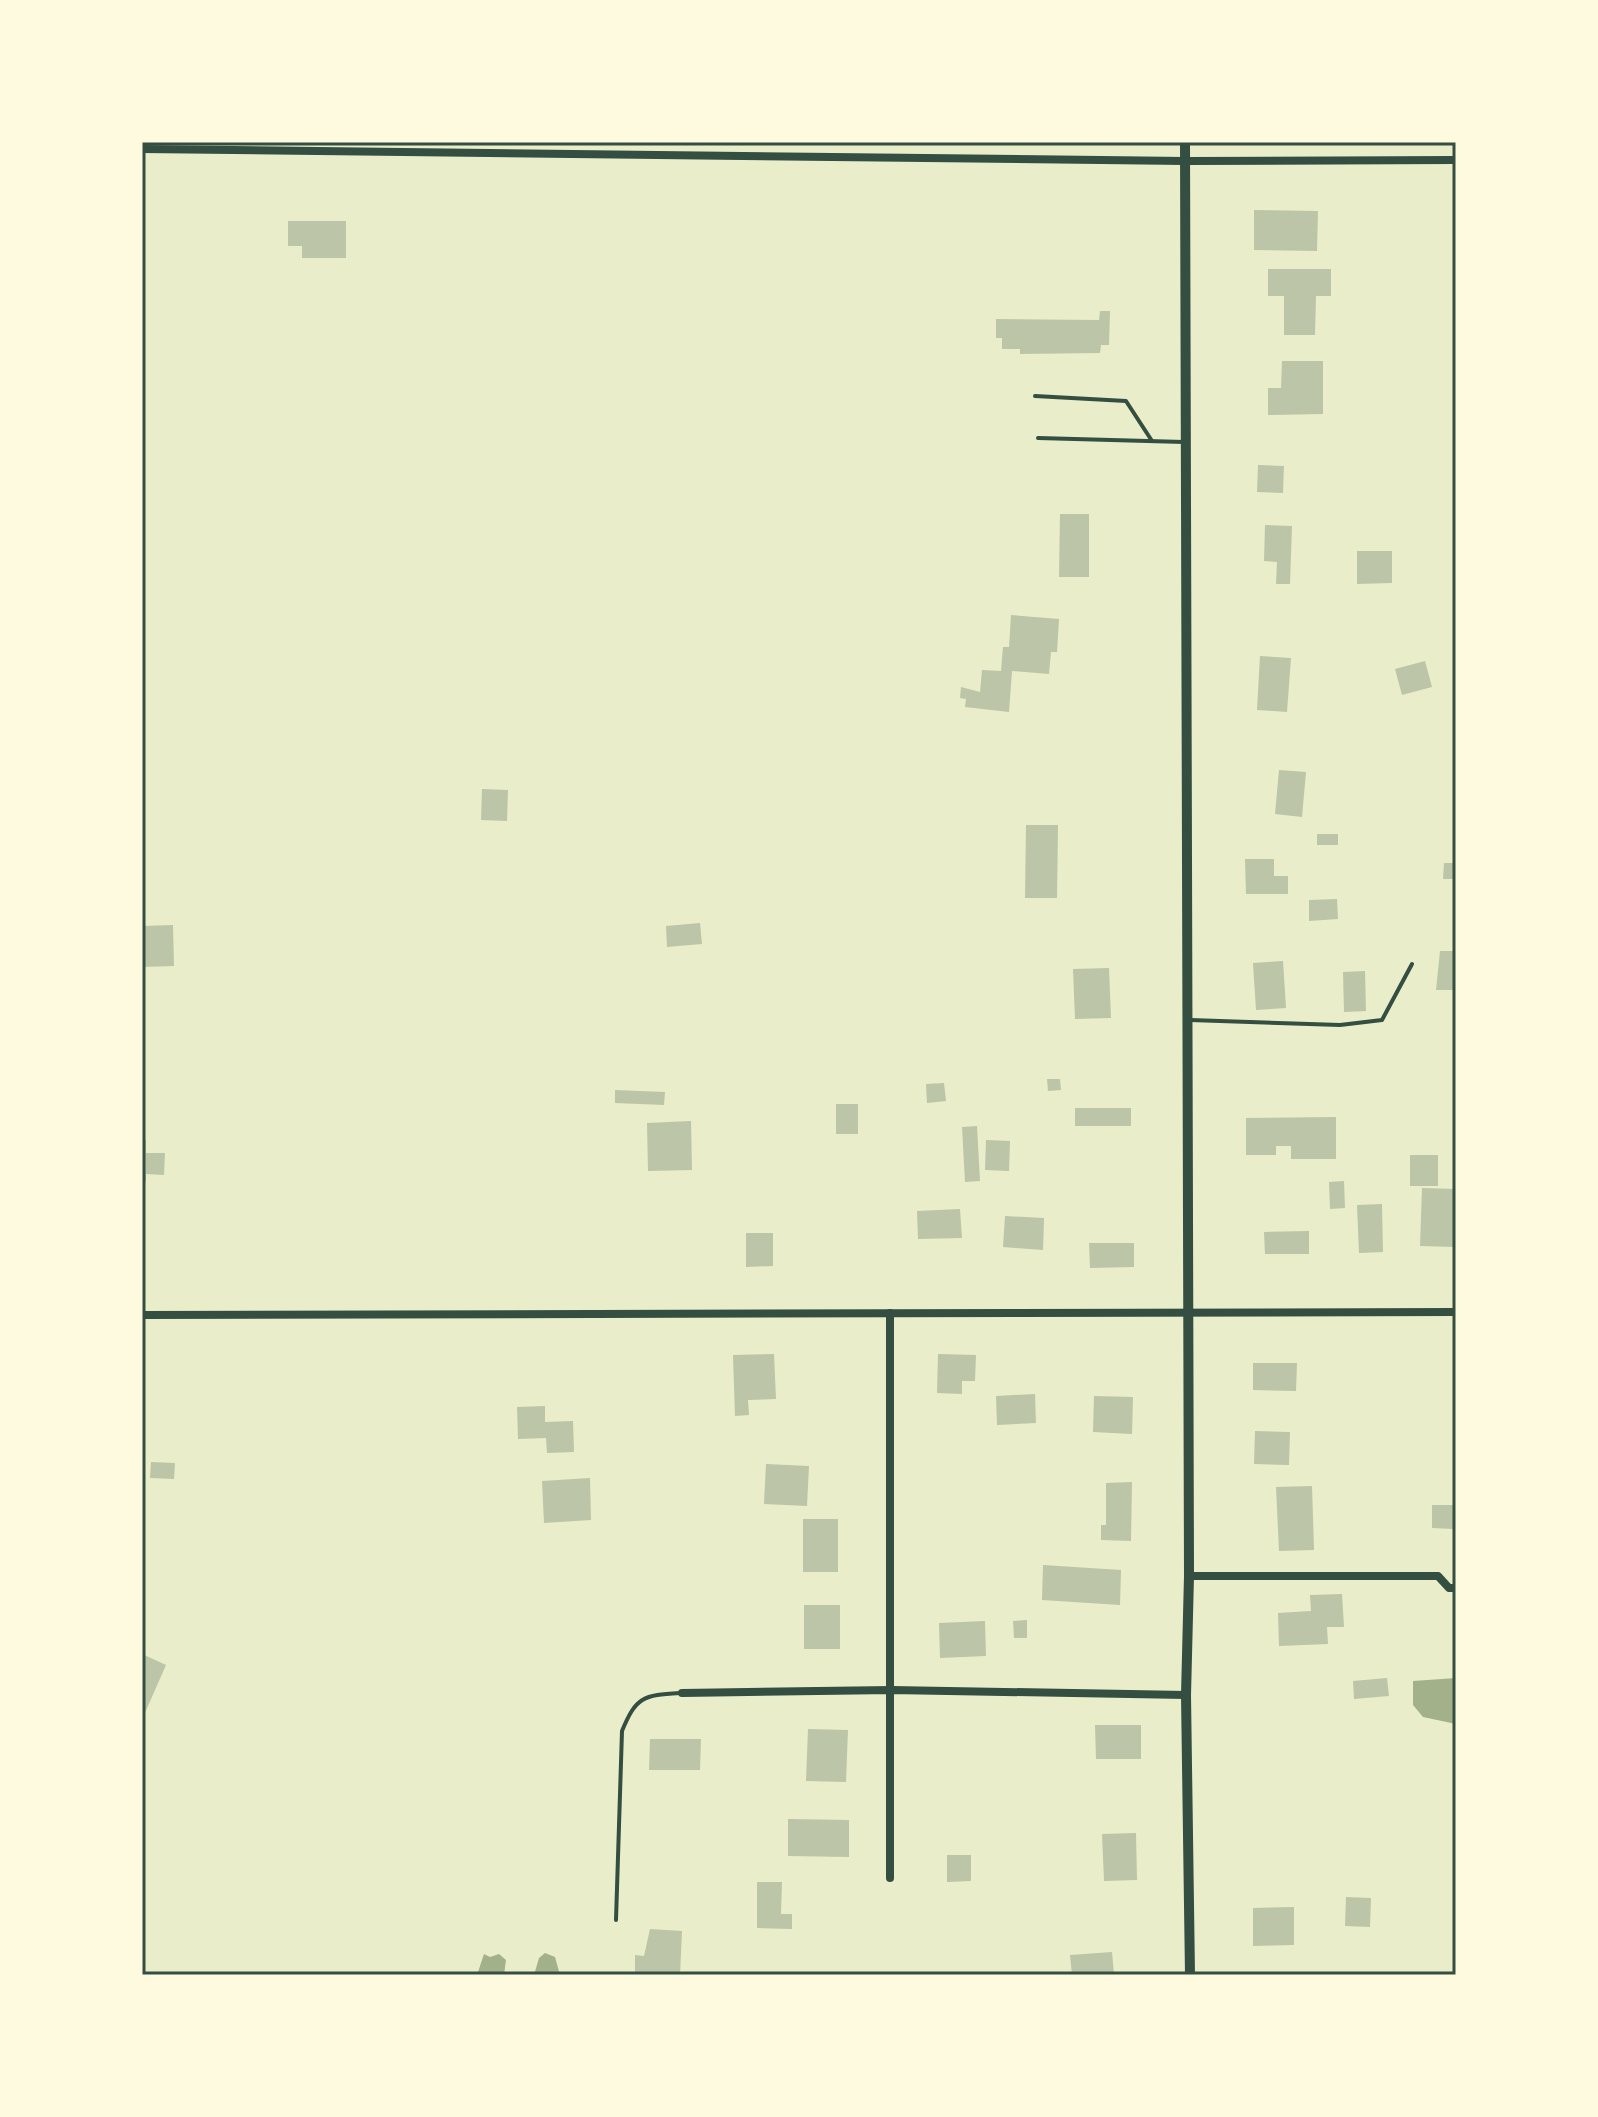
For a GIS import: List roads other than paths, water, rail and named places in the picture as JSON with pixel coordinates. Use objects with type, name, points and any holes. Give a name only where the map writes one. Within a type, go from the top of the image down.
[{"type":"street","points":[[1185,142],[1189,1312],[1186,1695],[1190,1975]]},
{"type":"street","points":[[142,149],[1185,161],[1456,160]]},
{"type":"street","points":[[142,1315],[1456,1312]]},
{"type":"street","points":[[890,1313],[890,1878]]},
{"type":"street","points":[[1189,1576],[1438,1576],[1449,1588],[1456,1588]]},
{"type":"street","points":[[682,1693],[892,1690],[1186,1695]]},
{"type":"lane","points":[[1035,396],[1126,401],[1152,441]]},
{"type":"lane","points":[[1038,438],[1186,442]]},
{"type":"lane","points":[[1188,1020],[1340,1025],[1382,1020],[1412,964]]},
{"type":"lane","points":[[616,1920],[622,1731],[632,1706],[650,1695],[682,1693]]}]
